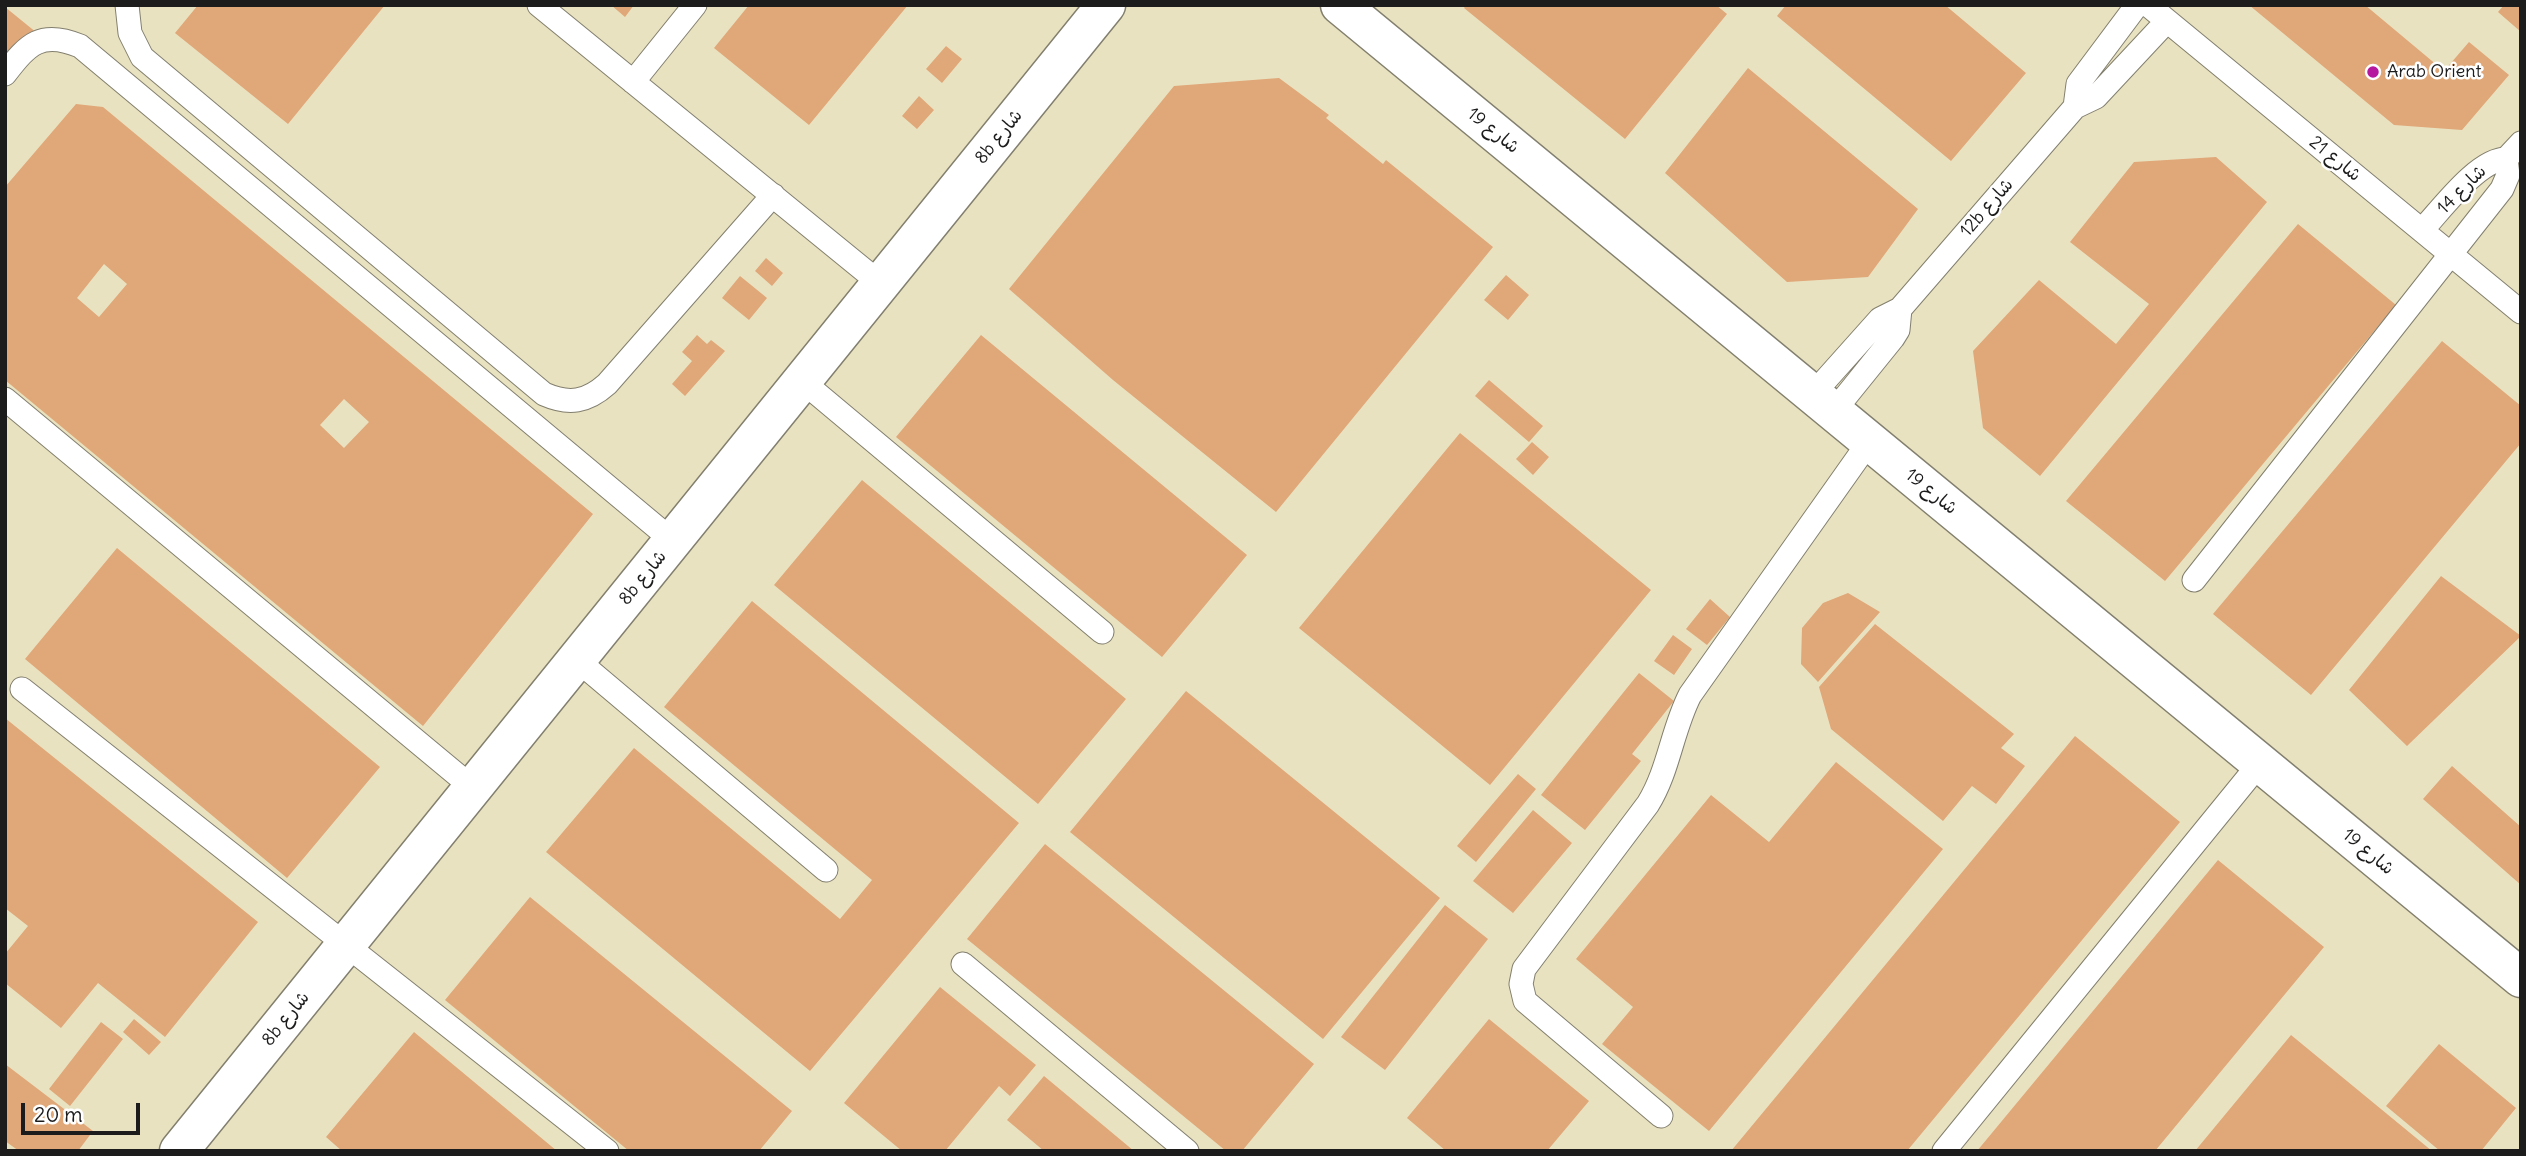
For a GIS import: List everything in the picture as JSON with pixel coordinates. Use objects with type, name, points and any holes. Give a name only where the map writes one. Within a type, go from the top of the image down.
[{"type":"street","name":"8b شارع","points":[[179,1151],[1106,5]]},
{"type":"street","name":"شارع 19","points":[[1340,5],[2521,978]]},
{"type":"lane","points":[[128,5],[130,33],[142,57],[544,394],[559,401],[586,399],[607,384],[773,195]]},
{"type":"lane","points":[[539,5],[881,284]]},
{"type":"lane","points":[[633,82],[695,5]]},
{"type":"lane","name":"12b شارع","points":[[2075,107],[2078,84],[2137,5]]},
{"type":"lane","name":"شارع 21","points":[[2148,5],[2521,312]]},
{"type":"lane","name":"12b شارع","points":[[1823,403],[1880,319],[1900,309],[2075,107],[2096,97],[2167,21]]},
{"type":"lane","points":[[5,74],[26,48],[38,41],[52,38],[80,46],[673,541]]},
{"type":"lane","name":"شارع 14","points":[[2422,230],[2480,169],[2514,151]]},
{"type":"lane","name":"شارع 14","points":[[2194,580],[2502,189],[2514,151]]},
{"type":"lane","points":[[802,381],[1102,632]]},
{"type":"lane","points":[[5,399],[473,788]]},
{"type":"lane","points":[[1661,1116],[1525,1001],[1521,984],[1524,969],[1648,804],[1663,776],[1674,731],[1690,695],[1869,442]]},
{"type":"lane","points":[[577,660],[825,870]]},
{"type":"lane","points":[[22,689],[607,1151]]},
{"type":"lane","points":[[1944,1151],[2260,763]]},
{"type":"lane","points":[[963,964],[1187,1151]]},
{"type":"building","points":[[198,5],[385,5],[288,124],[175,33]]},
{"type":"building","points":[[611,5],[634,5],[625,17]]},
{"type":"building","points":[[749,5],[908,5],[809,125],[714,48]]},
{"type":"building","points":[[1466,5],[1716,5],[1727,14],[1625,139],[1464,8]]},
{"type":"building","points":[[1786,5],[1945,5],[2026,73],[1951,161],[1777,16]]},
{"type":"building","points":[[2249,5],[2365,5],[2444,71],[2469,42],[2509,75],[2462,130],[2394,125]]},
{"type":"building","points":[[2504,5],[2521,5],[2521,32],[2498,12]]},
{"type":"building","points":[[5,7],[37,33],[5,72]]},
{"type":"building","points":[[946,46],[962,59],[942,83],[926,69]]},
{"type":"building","points":[[1748,68],[1918,209],[1868,277],[1787,282],[1665,173]]},
{"type":"building","points":[[1279,78],[1329,115],[1326,118],[1383,164],[1386,160],[1493,247],[1276,512],[1113,380],[1009,289],[1174,86]]},
{"type":"building","points":[[919,96],[934,110],[917,129],[902,116]]},
{"type":"building","points":[[76,104],[103,107],[593,514],[423,726],[5,380],[5,187]],"holes":[[[104,264],[127,284],[99,317],[77,298]],[[344,399],[369,422],[344,448],[320,425]]]},
{"type":"building","points":[[2216,157],[2267,202],[2040,476],[1983,428],[1973,351],[2039,280],[2116,344],[2149,304],[2070,242],[2134,162]]},
{"type":"building","points":[[2298,224],[2396,305],[2165,581],[2066,501]]},
{"type":"building","points":[[766,258],[783,273],[772,286],[755,271]]},
{"type":"building","points":[[1506,275],[1529,295],[1508,320],[1484,300]]},
{"type":"building","points":[[740,276],[767,298],[749,320],[722,298]]},
{"type":"building","points":[[697,335],[707,344],[711,340],[725,351],[685,396],[672,384],[692,361],[682,352]]},
{"type":"building","points":[[981,335],[1247,555],[1162,657],[896,437]]},
{"type":"building","points":[[2442,341],[2521,406],[2521,443],[2311,695],[2213,614]]},
{"type":"building","points":[[1489,380],[1543,426],[1529,442],[1475,396]]},
{"type":"building","points":[[1460,433],[1651,590],[1490,785],[1299,628]]},
{"type":"building","points":[[1532,442],[1549,457],[1533,475],[1516,459]]},
{"type":"building","points":[[862,480],[1126,699],[1038,804],[774,585]]},
{"type":"building","points":[[117,548],[380,767],[287,878],[25,659]]},
{"type":"building","points":[[2441,576],[2521,636],[2407,746],[2349,690]]},
{"type":"building","points":[[1848,593],[1880,612],[1818,682],[1801,664],[1802,628],[1823,603]]},
{"type":"building","points":[[1710,599],[1730,617],[1707,645],[1686,629]]},
{"type":"building","points":[[752,601],[1019,823],[810,1071],[546,852],[634,748],[840,919],[872,880],[664,707]]},
{"type":"building","points":[[1875,624],[2014,734],[2001,748],[2025,766],[1996,804],[1972,786],[1943,821],[1831,729],[1819,687]]},
{"type":"building","points":[[1673,635],[1692,649],[1674,675],[1654,661]]},
{"type":"building","points":[[1639,673],[1674,701],[1632,754],[1641,761],[1585,830],[1541,795]]},
{"type":"building","points":[[1186,691],[1440,898],[1323,1039],[1070,832]]},
{"type":"building","points":[[5,718],[258,922],[165,1037],[98,983],[61,1028],[5,983],[5,954],[28,926],[5,908]]},
{"type":"building","points":[[2075,736],[2180,822],[1907,1151],[1731,1151]]},
{"type":"building","points":[[1836,762],[1943,849],[1709,1131],[1602,1044],[1633,1007],[1576,959],[1711,795],[1769,842]]},
{"type":"building","points":[[2452,766],[2521,827],[2521,885],[2423,799]]},
{"type":"building","points":[[1518,774],[1536,789],[1476,862],[1457,846]]},
{"type":"building","points":[[1533,810],[1572,843],[1513,913],[1473,881]]},
{"type":"building","points":[[1045,844],[1314,1064],[1242,1151],[1226,1151],[967,939]]},
{"type":"building","points":[[2218,860],[2324,947],[2155,1151],[1977,1151]]},
{"type":"building","points":[[530,897],[792,1111],[759,1151],[629,1151],[445,1000]]},
{"type":"building","points":[[1445,905],[1488,939],[1385,1070],[1341,1037]]},
{"type":"building","points":[[940,987],[1036,1065],[1010,1096],[999,1086],[945,1151],[902,1151],[844,1103]]},
{"type":"building","points":[[134,1019],[161,1042],[149,1055],[123,1032]]},
{"type":"building","points":[[1489,1019],[1589,1101],[1547,1151],[1446,1151],[1407,1118]]},
{"type":"building","points":[[101,1022],[123,1039],[70,1106],[49,1089]]},
{"type":"building","points":[[414,1032],[557,1151],[342,1151],[326,1137]]},
{"type":"building","points":[[2291,1035],[2432,1151],[2195,1151]]},
{"type":"building","points":[[2439,1044],[2516,1108],[2481,1151],[2440,1151],[2386,1106]]},
{"type":"building","points":[[5,1064],[93,1131],[78,1151],[19,1151],[5,1141]]},
{"type":"building","points":[[1044,1076],[1134,1151],[1044,1151],[1007,1120]]},
{"type":"place","name":"Arab Orient","points":[[2373,72]]}]
